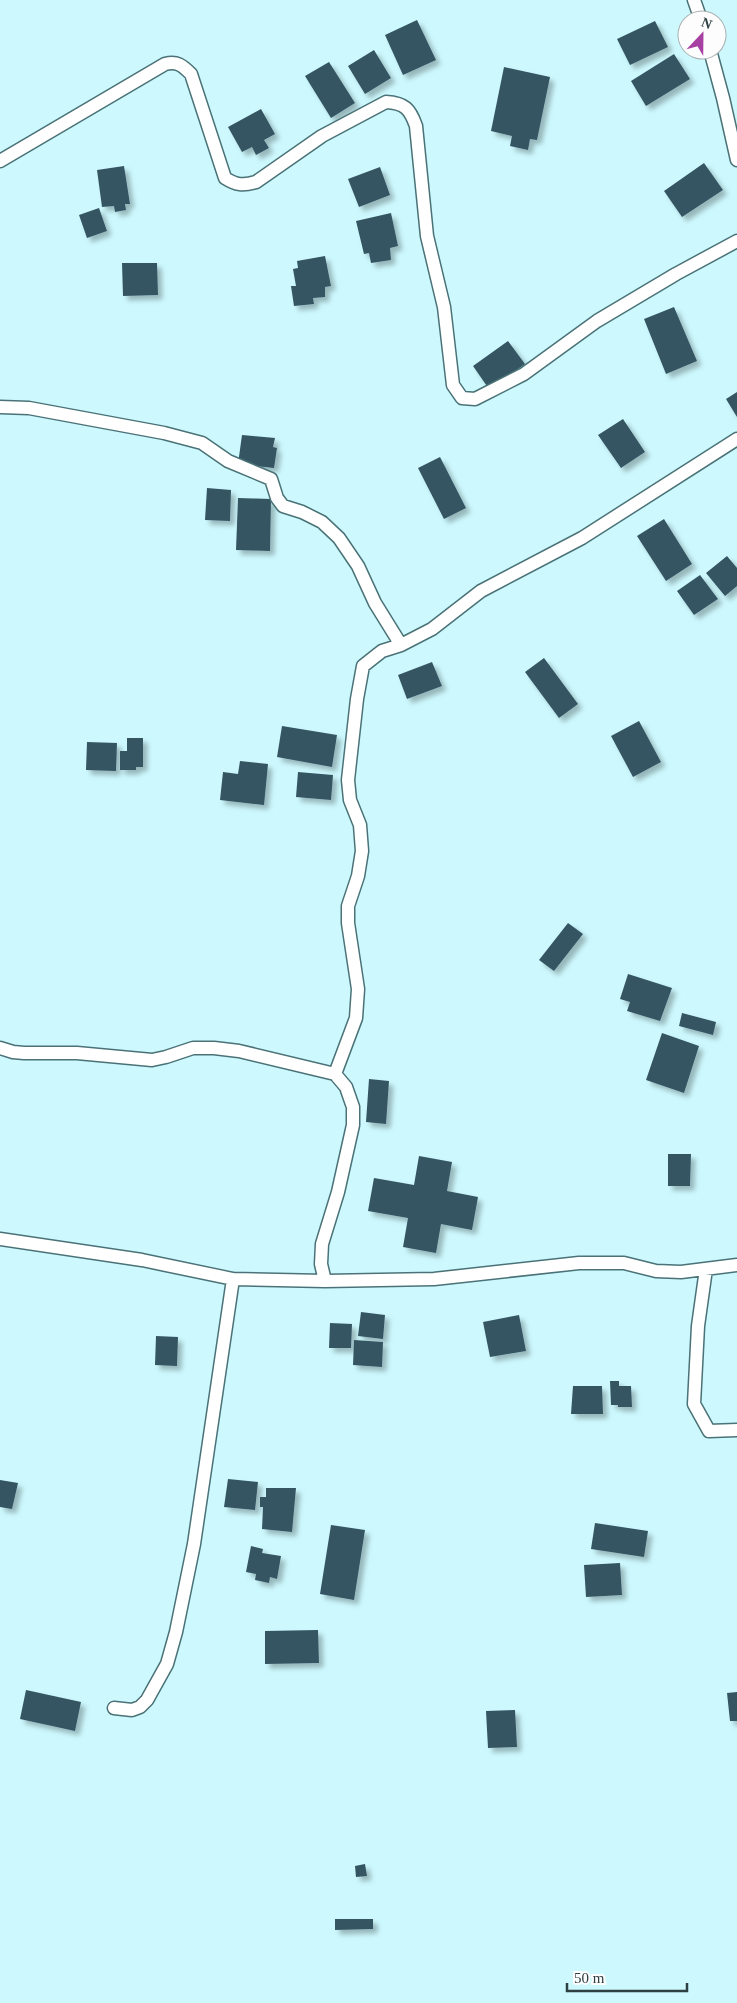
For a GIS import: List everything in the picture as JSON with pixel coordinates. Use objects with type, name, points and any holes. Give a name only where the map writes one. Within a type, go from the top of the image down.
[{"type":"street","points":[[713,60],[724,98],[737,160]]},
{"type":"street","points":[[0,161],[165,64],[172,62],[182,65],[191,74],[225,178],[244,186],[256,182],[322,136],[386,102],[403,105],[411,113],[416,126],[427,236],[444,307],[454,385],[462,398],[468,399],[475,399],[524,374],[598,321],[676,274],[737,241]]},
{"type":"street","points":[[0,406],[29,408],[164,433],[202,443],[228,461],[271,479],[277,498],[283,506],[302,512],[322,522],[338,538],[358,566],[376,603],[401,645]]},
{"type":"street","points":[[335,1074],[356,1018],[358,989],[348,923],[348,906],[358,876],[362,851],[360,825],[350,800],[348,780],[357,699],[363,666],[382,651],[401,645],[432,629],[480,592],[582,538],[737,439]]},
{"type":"street","points":[[0,1048],[24,1053],[77,1053],[152,1060],[193,1048],[214,1048],[239,1051],[335,1074],[346,1087],[353,1107],[354,1125],[338,1192],[322,1244],[321,1264],[326,1281]]},
{"type":"street","points":[[0,1239],[142,1260],[233,1279],[326,1281],[434,1279],[579,1262],[624,1263],[656,1271],[682,1272],[737,1264]]},
{"type":"street","points":[[706,1269],[698,1326],[694,1404],[709,1430],[737,1430]]},
{"type":"street","points":[[114,1708],[132,1710],[140,1707],[147,1700],[167,1664],[174,1640],[194,1544],[233,1279]]},
{"type":"building","points":[[417,20],[436,60],[403,75],[385,35]]},
{"type":"building","points":[[655,21],[668,47],[630,65],[617,39]]},
{"type":"building","points":[[374,50],[391,78],[365,94],[348,66]]},
{"type":"building","points":[[674,54],[690,79],[646,106],[631,81]]},
{"type":"building","points":[[329,62],[355,103],[331,118],[305,76]]},
{"type":"building","points":[[504,67],[550,77],[537,140],[530,139],[528,150],[510,146],[512,136],[491,131]]},
{"type":"building","points":[[261,109],[275,134],[264,140],[269,148],[256,155],[252,147],[242,152],[228,127]]},
{"type":"building","points":[[704,163],[723,190],[682,217],[664,191]]},
{"type":"building","points":[[124,166],[130,204],[125,204],[126,210],[115,212],[114,206],[102,207],[97,170]]},
{"type":"building","points":[[380,167],[390,195],[359,207],[348,179]]},
{"type":"building","points":[[99,208],[107,231],[87,238],[79,215]]},
{"type":"building","points":[[391,213],[398,246],[390,248],[391,260],[371,263],[369,253],[364,254],[356,221]]},
{"type":"building","points":[[325,256],[331,286],[325,287],[325,297],[313,298],[314,304],[294,306],[291,286],[296,286],[293,269],[298,268],[297,261]]},
{"type":"building","points":[[122,263],[157,263],[158,295],[123,296]]},
{"type":"building","points":[[674,307],[697,361],[666,374],[644,319]]},
{"type":"building","points":[[508,341],[525,364],[489,389],[473,366]]},
{"type":"building","points":[[737,392],[737,417],[726,399]]},
{"type":"building","points":[[623,419],[645,452],[621,468],[598,435]]},
{"type":"building","points":[[242,435],[275,438],[273,447],[277,448],[274,468],[238,464]]},
{"type":"building","points":[[440,457],[466,508],[444,519],[418,468]]},
{"type":"building","points":[[207,488],[231,490],[230,521],[205,520]]},
{"type":"building","points":[[238,498],[271,499],[270,551],[236,550]]},
{"type":"building","points":[[664,519],[692,564],[666,581],[637,536]]},
{"type":"building","points":[[727,556],[737,568],[737,586],[725,596],[706,573]]},
{"type":"building","points":[[700,575],[718,599],[694,615],[677,591]]},
{"type":"building","points":[[544,658],[578,704],[559,718],[525,672]]},
{"type":"building","points":[[432,662],[442,686],[407,699],[398,675]]},
{"type":"building","points":[[639,721],[661,762],[633,777],[611,736]]},
{"type":"building","points":[[282,726],[337,735],[332,767],[277,757]]},
{"type":"building","points":[[127,738],[143,738],[143,767],[136,767],[136,770],[120,770],[120,751],[127,751]]},
{"type":"building","points":[[87,742],[117,743],[116,771],[86,770]]},
{"type":"building","points":[[240,761],[268,764],[264,805],[220,800],[223,772],[238,774]]},
{"type":"building","points":[[298,772],[333,775],[331,800],[296,797]]},
{"type":"building","points":[[568,923],[583,934],[554,971],[539,960]]},
{"type":"building","points":[[628,974],[672,988],[660,1021],[627,1011],[630,1002],[620,999]]},
{"type":"building","points":[[682,1013],[716,1022],[713,1035],[679,1026]]},
{"type":"building","points":[[662,1033],[699,1046],[684,1093],[646,1080]]},
{"type":"building","points":[[369,1079],[389,1081],[386,1124],[366,1122]]},
{"type":"building","points":[[668,1154],[691,1154],[690,1186],[668,1186]]},
{"type":"building","points":[[419,1156],[452,1162],[447,1191],[478,1197],[472,1230],[441,1224],[436,1253],[403,1247],[408,1218],[368,1211],[374,1178],[414,1185]]},
{"type":"building","points":[[361,1312],[385,1315],[383,1339],[358,1336]]},
{"type":"building","points":[[519,1315],[526,1351],[490,1357],[483,1322]]},
{"type":"building","points":[[330,1323],[352,1324],[351,1348],[329,1348]]},
{"type":"building","points":[[156,1336],[178,1337],[177,1366],[155,1365]]},
{"type":"building","points":[[354,1340],[383,1342],[382,1367],[353,1365]]},
{"type":"building","points":[[610,1381],[619,1381],[619,1386],[631,1386],[632,1407],[611,1405]]},
{"type":"building","points":[[573,1386],[602,1386],[603,1414],[571,1414]]},
{"type":"building","points":[[228,1479],[258,1482],[255,1510],[224,1507]]},
{"type":"building","points":[[0,1480],[18,1483],[12,1509],[0,1507]]},
{"type":"building","points":[[266,1488],[296,1488],[292,1532],[262,1529],[263,1507],[260,1507],[260,1497],[266,1497]]},
{"type":"building","points":[[595,1523],[648,1531],[644,1557],[591,1549]]},
{"type":"building","points":[[331,1525],[365,1530],[354,1600],[320,1594]]},
{"type":"building","points":[[251,1546],[263,1549],[262,1553],[281,1556],[277,1579],[270,1577],[269,1583],[255,1580],[256,1574],[246,1572]]},
{"type":"building","points":[[620,1563],[622,1595],[586,1597],[584,1565]]},
{"type":"building","points":[[318,1630],[319,1663],[265,1664],[265,1631]]},
{"type":"building","points":[[26,1690],[81,1702],[75,1731],[20,1719]]},
{"type":"building","points":[[737,1692],[737,1721],[730,1721],[727,1693]]},
{"type":"building","points":[[515,1710],[517,1747],[488,1748],[486,1711]]},
{"type":"building","points":[[365,1864],[367,1876],[356,1877],[355,1866]]},
{"type":"building","points":[[335,1919],[373,1919],[373,1929],[335,1930]]}]
